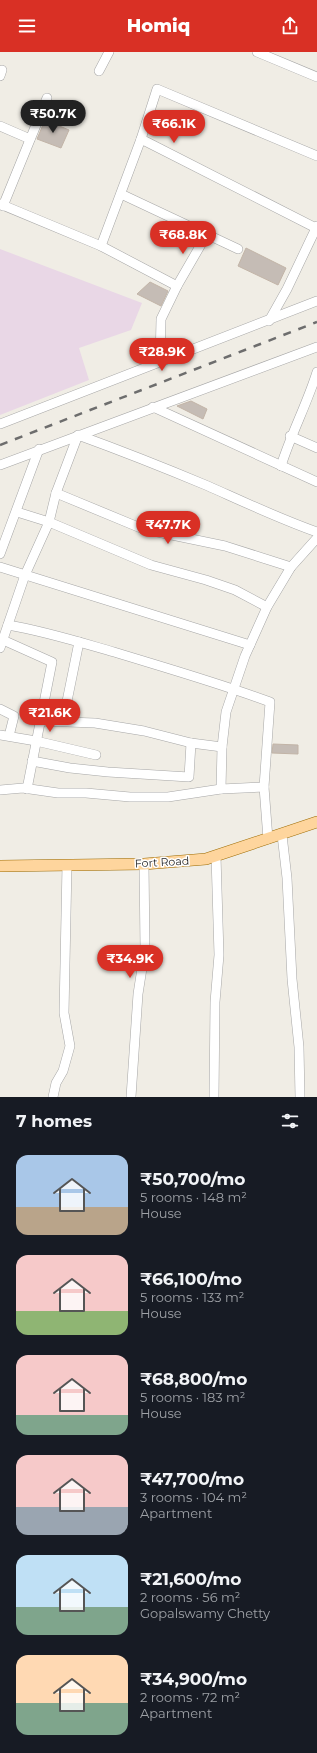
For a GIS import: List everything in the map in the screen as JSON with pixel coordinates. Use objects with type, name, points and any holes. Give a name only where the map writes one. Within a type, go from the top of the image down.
[{"type":"main road","name":"Fort Road","points":[[0,866],[144,864],[206,859],[282,835],[317,822]]},
{"type":"street","points":[[99,71],[109,52]]},
{"type":"street","points":[[256,52],[317,77]]},
{"type":"street","points":[[101,246],[141,139],[157,89],[317,156]]},
{"type":"street","points":[[47,98],[2,205],[101,246],[177,286]]},
{"type":"street","points":[[0,126],[30,139]]},
{"type":"street","points":[[141,139],[317,227],[287,289],[269,320]]},
{"type":"street","points":[[121,194],[238,249]]},
{"type":"street","points":[[160,362],[161,319],[177,286],[207,234]]},
{"type":"street","points":[[0,424],[317,301]]},
{"type":"street","points":[[0,465],[39,449],[317,347]]},
{"type":"street","points":[[281,466],[290,436],[314,391],[317,372]]},
{"type":"street","points":[[153,407],[317,482]]},
{"type":"street","points":[[27,789],[52,662],[1,644],[25,575],[49,522],[56,493],[78,435]]},
{"type":"street","points":[[78,435],[173,472],[276,517],[317,532]]},
{"type":"street","points":[[290,436],[317,448]]},
{"type":"street","points":[[0,554],[17,512],[39,449]]},
{"type":"street","points":[[56,493],[143,530],[225,546],[291,567]]},
{"type":"street","points":[[17,512],[49,522],[151,565],[206,580],[235,590],[267,607]]},
{"type":"street","points":[[221,789],[222,748],[226,712],[250,645],[267,607],[291,567],[317,538]]},
{"type":"street","points":[[0,567],[250,645]]},
{"type":"street","points":[[8,624],[33,629],[79,642],[234,689],[270,702],[264,787],[268,839]]},
{"type":"street","points":[[63,721],[79,642]]},
{"type":"street","points":[[0,709],[14,716],[5,736],[36,741],[96,755]]},
{"type":"street","points":[[40,721],[95,723],[144,731],[191,743],[222,748]]},
{"type":"street","points":[[32,761],[70,768],[108,772],[189,777],[191,743]]},
{"type":"street","points":[[0,790],[27,789],[130,797],[168,797],[221,789],[264,787]]},
{"type":"street","points":[[282,835],[287,878],[292,979],[299,1047],[300,1097]]},
{"type":"street","points":[[214,1097],[215,1002],[219,955],[216,856]]},
{"type":"street","points":[[131,1097],[138,994],[144,949],[144,864]]},
{"type":"street","points":[[53,1097],[56,1083],[64,1071],[70,1046],[64,1013],[67,865]]},
{"type":"shaded area","points":[[0,249],[142,303],[131,330],[79,348],[89,380],[0,415]]},
{"type":"building","points":[[45,120],[69,130],[61,148],[37,139]]},
{"type":"building","points":[[246,248],[286,268],[278,285],[238,266]]},
{"type":"building","points":[[150,282],[168,291],[161,306],[137,294]]},
{"type":"building","points":[[191,401],[207,409],[203,419],[177,406]]},
{"type":"building","points":[[273,744],[298,745],[298,754],[272,753]]},
{"type":"railway","points":[[0,445],[317,322]]}]
